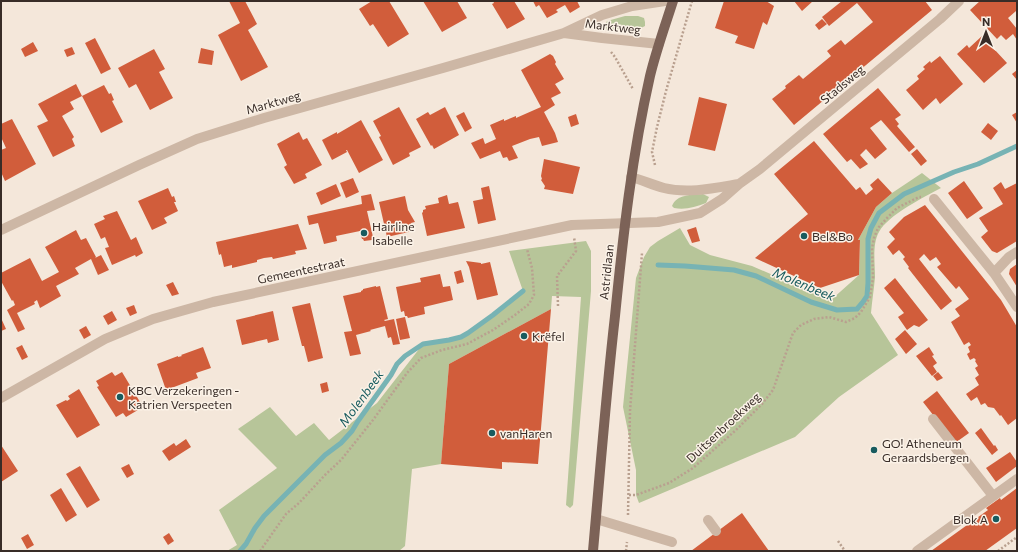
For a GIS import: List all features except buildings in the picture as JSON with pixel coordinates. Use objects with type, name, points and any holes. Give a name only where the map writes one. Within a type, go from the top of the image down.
[{"type":"main road","name":"Astridlaan","points":[[593,551],[604,420],[631,177],[650,75],[673,1]]},
{"type":"street","name":"Marktweg","points":[[1,230],[197,139],[264,118],[564,33],[602,15],[632,6],[665,1]]},
{"type":"street","name":"Stadsweg","points":[[625,223],[658,222],[700,213],[722,199],[739,184],[760,170],[940,19],[959,1]]},
{"type":"street","name":"Marktweg","points":[[564,33],[659,44]]},
{"type":"street","name":"Stadsweg","points":[[631,177],[663,188],[678,190],[710,189],[739,184]]},
{"type":"street","points":[[934,199],[994,273],[1017,307]]},
{"type":"street","name":"Gemeentestraat","points":[[1,398],[105,340],[153,319],[213,302],[572,224],[625,223]]},
{"type":"street","points":[[994,273],[1009,257],[1017,252]]},
{"type":"street","points":[[933,419],[993,496]]},
{"type":"street","points":[[917,551],[1017,479]]},
{"type":"street","points":[[596,519],[672,542]]},
{"type":"street","points":[[708,520],[716,531]]},
{"type":"path","points":[[655,165],[652,152],[657,127],[692,1]]},
{"type":"path","points":[[607,48],[615,57],[643,108]]},
{"type":"path","name":"Duitsenbroekweg","points":[[629,495],[636,495],[669,483],[693,468],[757,410],[773,390],[793,333],[801,325],[814,319],[829,317],[846,322],[855,318],[861,312],[870,297],[874,278],[872,248],[878,228],[897,208],[919,197],[934,199]]},
{"type":"path","points":[[558,306],[557,276],[576,251],[572,224]]},
{"type":"path","points":[[260,551],[286,514],[299,503],[341,460],[407,373],[421,358],[442,350],[467,344],[493,330],[529,304],[534,295],[534,283],[532,268],[527,251],[526,234]]},
{"type":"path","points":[[626,551],[629,495],[630,411],[642,253]]},
{"type":"path","points":[[998,551],[1017,537]]},
{"type":"path","points":[[838,541],[845,551]]},
{"type":"green space","points":[[625,16],[638,16],[644,18],[645,26],[631,30],[607,31],[605,25],[607,21]]},
{"type":"green space","points":[[922,173],[941,188],[925,196],[890,219],[879,232],[875,242],[875,277],[871,313],[898,355],[839,397],[795,437],[639,503],[636,495],[636,470],[623,407],[636,278],[644,257],[650,247],[680,228],[690,245],[710,255],[752,266],[831,300],[859,275],[860,241],[858,240],[876,207],[892,193]]},
{"type":"green space","points":[[703,194],[709,197],[706,203],[694,207],[678,209],[672,206],[677,199],[681,197]]},
{"type":"green space","points":[[586,241],[591,251],[591,291],[573,505],[570,508],[566,505],[581,297],[552,296],[551,309],[449,364],[441,464],[412,469],[405,546],[399,551],[227,551],[237,545],[219,510],[277,468],[238,429],[270,407],[296,436],[314,423],[329,440],[377,403],[423,344],[449,340],[468,333],[523,291],[509,251]]},
{"type":"waterway","name":"Molenbeek","points":[[658,265],[734,270],[756,276],[811,302],[837,310],[857,309],[867,296],[868,239],[871,228],[879,213],[904,194],[954,172],[978,164],[1017,146]]},
{"type":"waterway","name":"Molenbeek","points":[[240,551],[264,516],[325,455],[341,443],[352,431],[397,364],[405,356],[423,344],[461,337],[493,315],[523,291]]},
{"type":"place","name":"Hairline Isabelle","points":[[364,233]]},
{"type":"place","name":"Bel&Bo","points":[[804,236]]},
{"type":"place","name":"Krëfel","points":[[524,336]]},
{"type":"place","name":"KBC Verzekeringen - Katrien Verspeeten","points":[[120,397]]},
{"type":"place","name":"vanHaren","points":[[492,433]]},
{"type":"place","name":"GO! Atheneum Geraardsbergen","points":[[874,450]]},
{"type":"place","name":"Blok A","points":[[996,519]]}]
